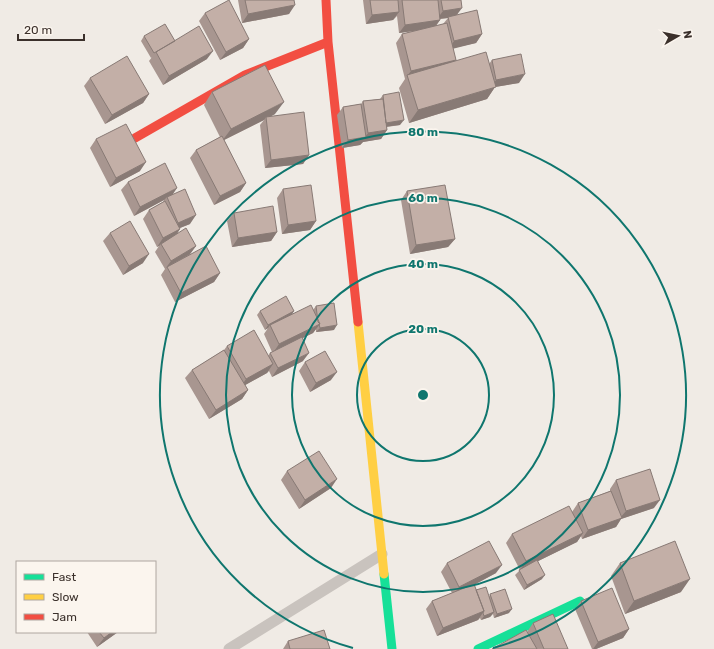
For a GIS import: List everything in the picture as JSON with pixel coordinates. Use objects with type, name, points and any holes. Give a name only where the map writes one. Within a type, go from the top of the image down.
[{"type":"main road","points":[[326,0],[328,42],[392,649]]},
{"type":"main road","points":[[135,138],[245,75],[328,42]]},
{"type":"main road","points":[[478,649],[580,601]]},
{"type":"lane","points":[[229,649],[382,554]]},
{"type":"building","points":[[229,0],[249,39],[226,52],[205,13]]},
{"type":"building","points":[[245,0],[294,0],[295,5],[248,14]]},
{"type":"building","points":[[370,0],[398,0],[399,12],[372,15]]},
{"type":"building","points":[[402,0],[438,0],[440,20],[405,25]]},
{"type":"building","points":[[441,0],[461,0],[462,8],[443,11]]},
{"type":"building","points":[[477,10],[482,34],[454,41],[448,17]]},
{"type":"building","points":[[447,23],[456,60],[411,71],[402,34]]},
{"type":"building","points":[[165,24],[175,41],[154,53],[144,36]]},
{"type":"building","points":[[199,26],[213,51],[169,76],[156,52]]},
{"type":"building","points":[[486,52],[496,87],[418,110],[407,75]]},
{"type":"building","points":[[521,54],[525,74],[496,80],[492,60]]},
{"type":"building","points":[[127,56],[149,94],[112,115],[90,78]]},
{"type":"building","points":[[265,65],[284,102],[231,129],[212,92]]},
{"type":"building","points":[[399,92],[404,120],[386,123],[383,95]]},
{"type":"building","points":[[383,99],[387,130],[368,133],[363,101]]},
{"type":"building","points":[[361,104],[366,137],[348,140],[343,107]]},
{"type":"building","points":[[304,112],[309,155],[271,160],[266,117]]},
{"type":"building","points":[[126,124],[146,162],[116,178],[96,139]]},
{"type":"building","points":[[222,136],[246,183],[220,196],[196,150]]},
{"type":"building","points":[[165,163],[177,188],[140,207],[128,182]]},
{"type":"building","points":[[311,185],[316,221],[288,225],[283,189]]},
{"type":"building","points":[[445,185],[455,239],[416,245],[407,191]]},
{"type":"building","points":[[185,189],[196,215],[178,223],[167,197]]},
{"type":"building","points":[[165,201],[180,229],[163,238],[149,210]]},
{"type":"building","points":[[273,206],[277,232],[238,238],[234,213]]},
{"type":"building","points":[[130,221],[149,254],[129,266],[110,233]]},
{"type":"building","points":[[186,228],[196,246],[171,261],[161,244]]},
{"type":"building","points":[[206,246],[220,273],[181,293],[167,267]]},
{"type":"building","points":[[286,296],[294,311],[268,325],[260,311]]},
{"type":"building","points":[[334,303],[337,325],[320,328],[316,306]]},
{"type":"building","points":[[311,305],[320,324],[279,344],[270,325]]},
{"type":"building","points":[[254,330],[273,364],[246,379],[227,346]]},
{"type":"building","points":[[302,337],[309,353],[278,368],[270,353]]},
{"type":"building","points":[[224,350],[248,390],[216,410],[192,370]]},
{"type":"building","points":[[325,351],[337,372],[316,383],[305,362]]},
{"type":"building","points":[[319,451],[337,479],[305,500],[287,471]]},
{"type":"building","points":[[650,469],[660,500],[626,511],[616,480]]},
{"type":"building","points":[[611,491],[622,518],[588,530],[578,503]]},
{"type":"building","points":[[569,506],[583,533],[526,561],[512,534]]},
{"type":"building","points":[[489,541],[502,565],[459,587],[447,563]]},
{"type":"building","points":[[675,541],[690,579],[634,601],[620,563]]},
{"type":"building","points":[[537,560],[545,575],[527,585],[519,570]]},
{"type":"building","points":[[474,584],[484,611],[443,628],[432,601]]},
{"type":"building","points":[[486,587],[494,612],[484,616],[484,611],[476,590]]},
{"type":"building","points":[[612,588],[629,629],[598,642],[581,601]]},
{"type":"building","points":[[505,589],[512,609],[497,614],[490,594]]},
{"type":"building","points":[[553,614],[568,649],[544,649],[533,623]]},
{"type":"building","points":[[324,630],[330,649],[290,649],[288,641]]},
{"type":"building","points":[[526,630],[537,649],[492,649]]},
{"type":"building","points":[[100,633],[111,633],[104,638]]},
{"type":"traffic: fast","points":[[384,574],[392,649]]},
{"type":"traffic: fast","points":[[478,649],[580,601]]},
{"type":"traffic: slow","points":[[358,322],[384,574]]},
{"type":"traffic: jam","points":[[326,0],[328,42],[358,322]]},
{"type":"traffic: jam","points":[[135,138],[245,75],[328,42]]}]
